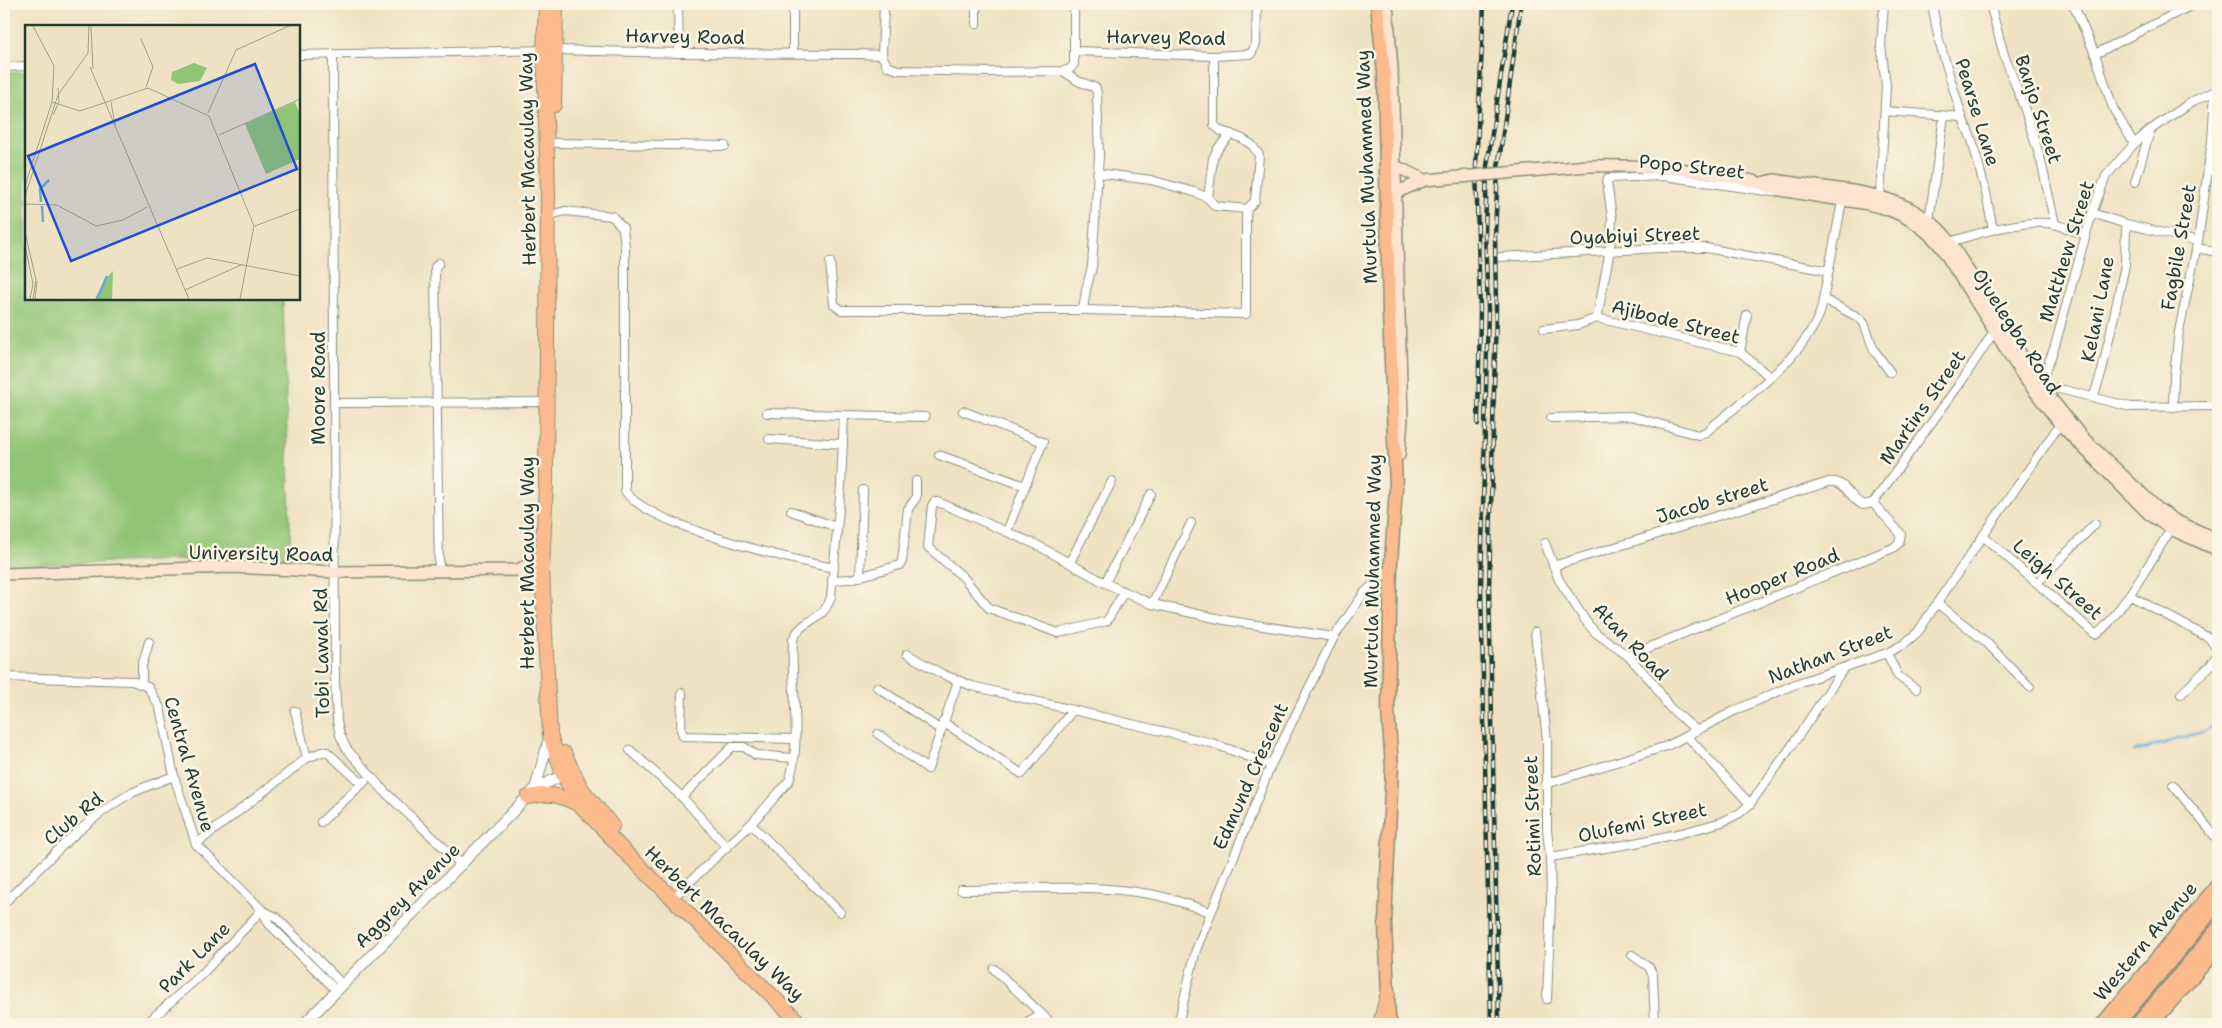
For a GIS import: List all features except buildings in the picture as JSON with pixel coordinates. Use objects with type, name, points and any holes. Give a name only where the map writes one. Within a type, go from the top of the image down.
[{"type":"highway","name":"Herbert Macaulay Way","points":[[546,4],[555,143],[554,446],[551,571],[557,724],[562,748],[581,788],[609,822],[678,894],[738,950],[811,1024]]},
{"type":"highway","name":"Herbert Macaulay Way","points":[[556,4],[550,50],[543,556],[550,735],[563,775],[581,806],[620,847],[801,1024]]},
{"type":"highway","points":[[531,793],[553,794],[581,806]]},
{"type":"highway","name":"Western Avenue","points":[[2116,1024],[2218,902]]},
{"type":"highway","points":[[2139,1024],[2218,930]]},
{"type":"highway","points":[[1387,1023],[1388,993]]},
{"type":"main road","name":"Murtula Muhammed Way","points":[[1377,4],[1384,73],[1389,321],[1396,487],[1391,563],[1388,710],[1392,767],[1388,833],[1390,854],[1385,923],[1388,993]]},
{"type":"main road","points":[[1387,4],[1392,98],[1402,419],[1396,487]]},
{"type":"main road","name":"Ojuelegba Road","points":[[1425,180],[1588,166],[1638,165],[1688,169],[1757,182],[1775,189],[1794,192],[1880,197],[1907,207],[1929,220],[1941,230],[2042,388],[2081,436],[2173,525],[2218,540]]},
{"type":"main road","points":[[1394,166],[1425,180]]},
{"type":"main road","points":[[1395,193],[1425,180]]},
{"type":"main road","name":"Ojuelegba Road","points":[[1757,182],[1774,180],[1886,208],[1912,220],[1931,234],[1995,330],[2023,376],[2060,424],[2149,514],[2218,550]]},
{"type":"main road","points":[[518,570],[543,556]]},
{"type":"main road","name":"University Road","points":[[4,574],[233,567],[336,572],[518,570]]},
{"type":"main road","points":[[518,570],[543,583]]},
{"type":"main road","name":"Western Avenue","points":[[2102,1024],[2218,884]]},
{"type":"main road","points":[[2152,1024],[2218,948]]},
{"type":"street","points":[[678,4],[679,53]]},
{"type":"street","points":[[793,4],[793,53]]},
{"type":"street","points":[[884,4],[882,55],[887,66],[898,70],[990,72],[1063,71],[1070,69],[1074,64],[1075,51],[1074,4]]},
{"type":"street","points":[[976,4],[976,24]]},
{"type":"street","name":"Harvey Road","points":[[1075,51],[1214,56],[1251,54],[1254,50],[1257,4]]},
{"type":"street","points":[[1880,197],[1886,85],[1881,45],[1884,4]]},
{"type":"street","name":"Pearse Lane","points":[[1932,4],[1940,41],[1962,117],[1972,140],[1986,193],[1993,230]]},
{"type":"street","name":"Banjo Street","points":[[1990,4],[2004,55],[2025,110],[2041,161],[2055,224]]},
{"type":"street","points":[[2073,4],[2096,54],[2114,108],[2134,144]]},
{"type":"street","points":[[2096,54],[2194,4]]},
{"type":"street","name":"Harvey Road","points":[[300,55],[550,50],[882,55]]},
{"type":"street","name":"Moore Road","points":[[333,54],[336,572]]},
{"type":"street","points":[[830,262],[834,304],[841,310],[1083,310],[1246,314],[1247,209],[1255,200],[1259,155],[1252,145],[1221,131],[1214,125],[1214,56]]},
{"type":"street","points":[[4,67],[25,66]]},
{"type":"street","points":[[1063,71],[1078,81],[1096,88],[1098,154],[1092,267],[1083,310]]},
{"type":"street","name":"Matthew Street","points":[[2042,388],[2092,213],[2106,176],[2134,144],[2150,130],[2193,101],[2217,91]]},
{"type":"street","name":"Fagbile Street","points":[[2173,408],[2179,331],[2197,245],[2217,91]]},
{"type":"street","points":[[1885,111],[1962,117]]},
{"type":"street","points":[[1929,220],[1944,116]]},
{"type":"street","points":[[2135,182],[2150,130]]},
{"type":"street","points":[[1208,198],[1213,158],[1219,147],[1231,134]]},
{"type":"street","points":[[555,143],[725,146]]},
{"type":"street","points":[[1097,173],[1151,180],[1208,198],[1215,206],[1247,209]]},
{"type":"street","name":"Popo Street","points":[[1596,318],[1610,250],[1612,218],[1608,178],[1664,176],[1783,193],[1794,192]]},
{"type":"street","points":[[1551,418],[1631,416],[1698,434],[1706,432],[1770,377],[1803,343],[1815,327],[1829,271],[1843,196]]},
{"type":"street","points":[[554,214],[565,211],[612,216],[623,228],[625,248],[625,491],[630,499],[663,518],[750,548],[834,568]]},
{"type":"street","points":[[2092,213],[2218,252]]},
{"type":"street","points":[[1950,242],[1993,230],[2044,223],[2055,224],[2086,235]]},
{"type":"street","name":"Kelani Lane","points":[[2093,398],[2102,371],[2125,265],[2126,224]]},
{"type":"street","name":"Oyabiyi Street","points":[[1500,257],[1610,250],[1706,248],[1829,271]]},
{"type":"street","points":[[439,263],[435,267],[439,572]]},
{"type":"street","points":[[1823,299],[1858,317],[1864,323],[1874,350],[1890,372]]},
{"type":"street","points":[[1740,352],[1747,315]]},
{"type":"street","points":[[1544,329],[1578,325],[1596,318]]},
{"type":"street","name":"Ajibode Street","points":[[1596,318],[1740,352],[1770,377]]},
{"type":"street","name":"Martins Street","points":[[1873,502],[1961,382],[1995,330]]},
{"type":"street","points":[[2042,388],[2056,388],[2131,407],[2218,406]]},
{"type":"street","points":[[334,403],[436,401],[546,402]]},
{"type":"street","points":[[964,411],[1042,442],[1007,532]]},
{"type":"street","points":[[767,413],[926,417]]},
{"type":"street","points":[[678,894],[751,824],[789,780],[794,739],[793,640],[800,628],[827,608],[831,597],[844,414]]},
{"type":"street","name":"Nathan Street","points":[[1546,784],[1647,752],[1687,736],[1696,730],[1798,683],[1887,653],[1904,644],[1918,632],[2060,424]]},
{"type":"street","points":[[769,440],[843,444]]},
{"type":"street","points":[[939,455],[1025,486]]},
{"type":"street","points":[[832,580],[848,580],[860,577],[895,567],[902,561],[908,509],[916,498],[916,481]]},
{"type":"street","points":[[1070,562],[1112,481]]},
{"type":"street","name":"Jacob street","points":[[1553,566],[1834,481],[1840,483],[1863,505],[1873,502]]},
{"type":"street","points":[[860,577],[863,490]]},
{"type":"street","points":[[1105,583],[1151,494]]},
{"type":"street","points":[[1124,592],[1107,621],[1053,632],[989,608],[963,577],[928,547],[934,502],[961,511],[1007,532],[1070,562],[1105,583],[1152,604],[1224,620],[1334,637]]},
{"type":"street","name":"Hooper Road","points":[[1628,656],[1893,548],[1900,543],[1901,534],[1873,502]]},
{"type":"street","points":[[790,511],[836,527]]},
{"type":"street","points":[[1152,604],[1191,523]]},
{"type":"street","points":[[2038,582],[2095,524]]},
{"type":"street","name":"Leigh Street","points":[[1984,536],[2095,634],[2099,633],[2113,619],[2173,525]]},
{"type":"street","name":"Atan Road","points":[[1544,543],[1567,595],[1587,623],[1596,633],[1628,656],[1654,684],[1669,708],[1696,730]]},
{"type":"street","name":"Edmund Crescent","points":[[1178,1024],[1196,950],[1271,765],[1334,637],[1364,593],[1389,572],[1391,563]]},
{"type":"street","name":"Tobi Lawal Rd","points":[[336,572],[337,721],[340,736],[346,748],[370,776],[462,865]]},
{"type":"street","points":[[2129,595],[2209,638],[2217,646],[2218,651],[2210,666],[2182,694]]},
{"type":"street","points":[[1937,604],[1986,642],[2030,687]]},
{"type":"street","name":"Rotimi Street","points":[[1535,632],[1547,740],[1547,830],[1550,857],[1547,999]]},
{"type":"street","points":[[142,684],[142,666],[149,642]]},
{"type":"street","points":[[1887,653],[1898,676],[1916,689]]},
{"type":"street","points":[[906,654],[958,681],[991,692],[1212,743],[1271,765]]},
{"type":"street","name":"Olufemi Street","points":[[1550,857],[1630,844],[1682,832],[1722,822],[1740,813],[1750,804],[1813,716],[1844,668]]},
{"type":"street","name":"Central Avenue","points":[[4,677],[132,681],[142,684],[152,692],[160,708],[174,776],[196,844],[262,910],[269,924],[317,965],[339,987]]},
{"type":"street","points":[[878,734],[928,769],[958,681]]},
{"type":"street","points":[[877,687],[1022,774],[1073,710]]},
{"type":"street","points":[[682,693],[681,734],[684,736],[794,739]]},
{"type":"street","points":[[295,711],[307,758]]},
{"type":"street","points":[[531,793],[550,735]]},
{"type":"street","points":[[1687,736],[1750,804]]},
{"type":"street","points":[[682,797],[732,747],[744,747],[756,755],[793,758]]},
{"type":"street","points":[[630,750],[682,797],[727,847]]},
{"type":"street","points":[[196,844],[307,758],[322,752],[327,752],[362,784]]},
{"type":"street","points":[[531,793],[563,775]]},
{"type":"street","name":"Club Rd","points":[[4,903],[86,826],[113,804],[137,791],[174,776]]},
{"type":"street","points":[[321,822],[370,776]]},
{"type":"street","points":[[2173,785],[2218,840]]},
{"type":"street","name":"Aggrey Avenue","points":[[304,1024],[531,793]]},
{"type":"street","points":[[751,824],[840,912]]},
{"type":"street","points":[[962,890],[1081,889],[1132,892],[1157,896],[1210,912]]},
{"type":"street","name":"Park Lane","points":[[146,1024],[202,974],[262,910]]},
{"type":"street","points":[[1632,955],[1649,967],[1653,975],[1655,1024]]},
{"type":"street","points":[[994,969],[1030,1002],[1040,1015],[1052,1024]]},
{"type":"street","points":[[1023,1024],[1040,1015]]},
{"type":"green space","points":[[25,72],[25,300],[283,300],[291,556],[4,566],[4,73]]},
{"type":"waterway","points":[[2134,752],[2202,732],[2218,723]]},
{"type":"railway","points":[[1478,424],[1480,309],[1476,167],[1484,4]]},
{"type":"railway","points":[[1491,1024],[1481,588],[1488,309],[1485,234],[1487,166],[1512,4]]},
{"type":"railway","points":[[1499,1024],[1489,589],[1496,310],[1495,236],[1498,168],[1521,4]]}]
